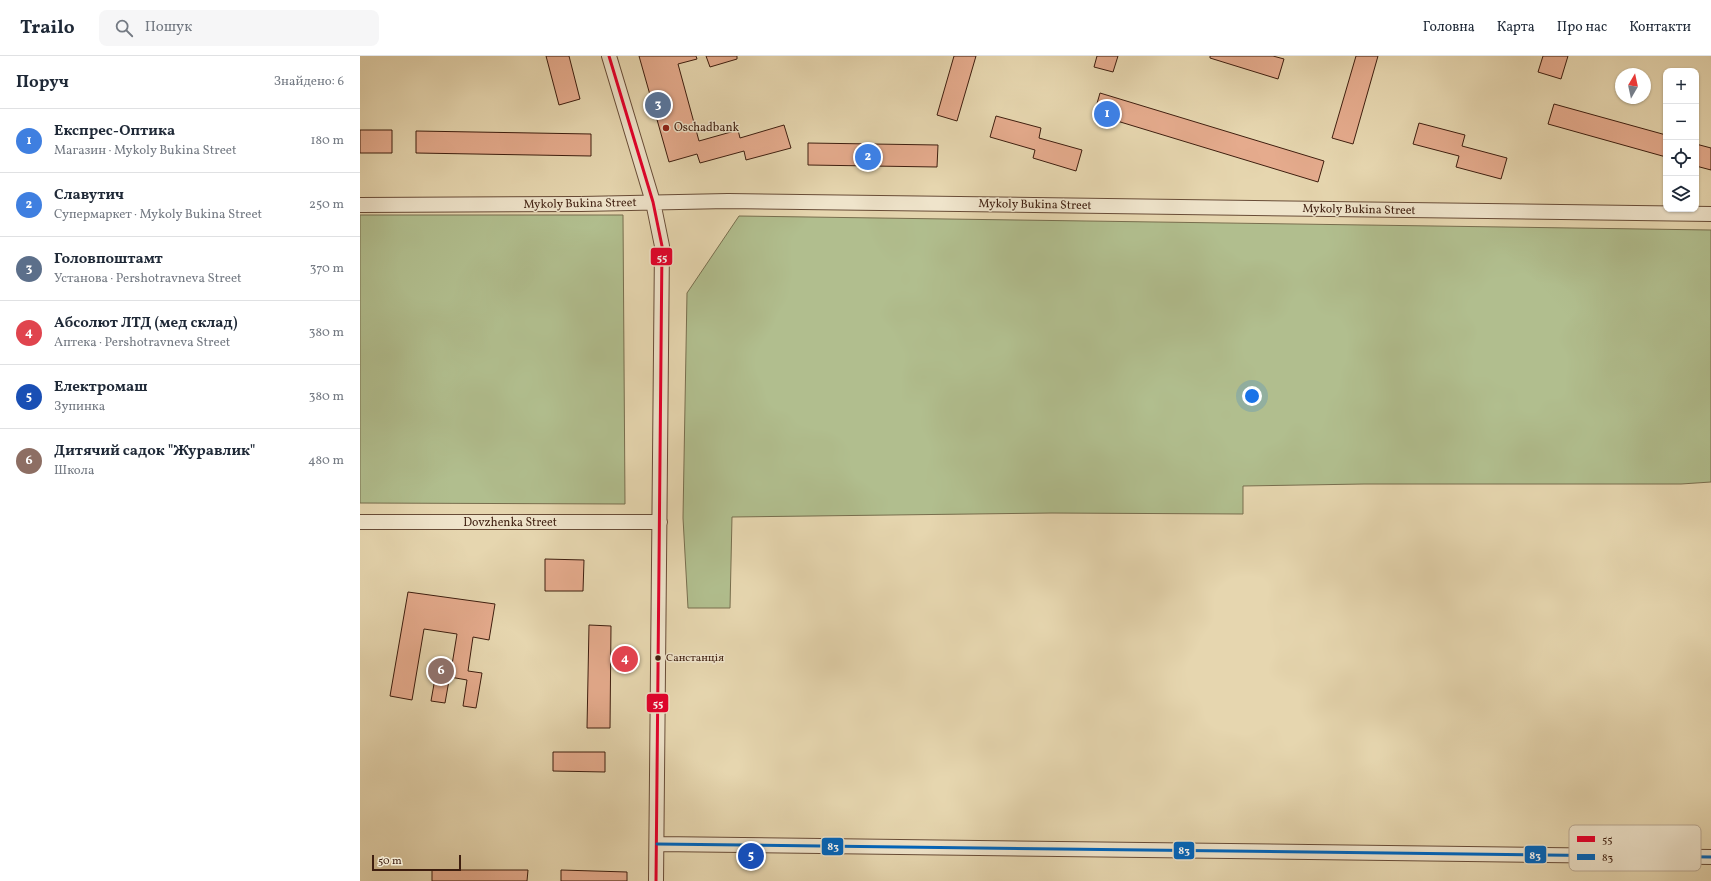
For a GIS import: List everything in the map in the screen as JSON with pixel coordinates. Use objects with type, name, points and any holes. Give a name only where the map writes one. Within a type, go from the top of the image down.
[{"type":"street","points":[[609,56],[653,202],[662,246],[656,881]]},
{"type":"street","name":"Mykoly Bukina Street","points":[[360,205],[728,201],[1711,214]]},
{"type":"street","name":"Dovzhenka Street","points":[[360,522],[660,522]]},
{"type":"street","points":[[657,844],[1569,855]]},
{"type":"street","points":[[1701,857],[1711,857]]},
{"type":"green space","points":[[360,215],[623,215],[625,504],[360,503]]},
{"type":"green space","points":[[739,216],[1711,230],[1711,482],[1681,484],[1364,484],[1243,486],[1243,514],[1052,513],[732,517],[730,608],[688,608],[683,518],[687,293]]},
{"type":"building","points":[[546,56],[569,56],[580,99],[559,105]]},
{"type":"building","points":[[639,56],[696,56],[697,59],[678,64],[699,141],[738,130],[740,138],[784,125],[791,148],[746,160],[744,151],[700,163],[697,154],[669,162]]},
{"type":"building","points":[[706,56],[737,56],[737,59],[710,67]]},
{"type":"building","points":[[954,56],[976,56],[957,121],[937,115]]},
{"type":"building","points":[[1097,56],[1118,56],[1113,72],[1094,67]]},
{"type":"building","points":[[1210,56],[1273,56],[1284,59],[1278,79],[1210,58]]},
{"type":"building","points":[[1356,56],[1378,56],[1353,144],[1332,138]]},
{"type":"building","points":[[1543,56],[1568,56],[1561,79],[1538,72]]},
{"type":"building","points":[[1100,93],[1324,161],[1318,182],[1094,114]]},
{"type":"building","points":[[1554,104],[1663,134],[1663,156],[1548,124]]},
{"type":"building","points":[[996,116],[1041,128],[1039,138],[1082,150],[1076,171],[1033,158],[1035,150],[990,137]]},
{"type":"building","points":[[1419,123],[1465,135],[1462,146],[1507,158],[1501,179],[1456,167],[1459,156],[1413,144]]},
{"type":"building","points":[[360,130],[392,130],[392,153],[360,153]]},
{"type":"building","points":[[416,131],[591,134],[591,156],[416,153]]},
{"type":"building","points":[[808,143],[938,145],[937,167],[808,165]]},
{"type":"building","points":[[1699,145],[1711,148],[1711,170],[1699,167]]},
{"type":"building","points":[[545,559],[584,560],[583,591],[545,591]]},
{"type":"building","points":[[408,592],[495,604],[489,640],[473,637],[468,671],[482,673],[476,708],[463,706],[467,680],[450,677],[457,634],[424,629],[412,700],[390,696]]},
{"type":"building","points":[[589,625],[611,626],[610,728],[587,728]]},
{"type":"building","points":[[437,667],[451,669],[445,703],[431,701]]},
{"type":"building","points":[[553,752],[605,752],[605,772],[553,771]]},
{"type":"building","points":[[432,870],[528,870],[527,881],[432,881]]},
{"type":"building","points":[[561,870],[627,872],[627,881],[561,881]]},
{"type":"transit line","name":"55","points":[[609,56],[653,202],[662,246],[656,881]]},
{"type":"transit line","name":"83","points":[[657,844],[1569,855]]},
{"type":"transit line","name":"83","points":[[1701,857],[1711,857]]},
{"type":"place","name":"Головпоштамт","points":[[658,105]]},
{"type":"place","name":"Експрес-Оптика","points":[[1107,114]]},
{"type":"place","name":"Oschadbank","points":[[666,128]]},
{"type":"place","name":"Славутич","points":[[868,157]]},
{"type":"place","name":"Санстанція","points":[[658,658]]},
{"type":"place","name":"Абсолют ЛТД (мед склад)","points":[[625,659]]},
{"type":"place","name":"Дитячий садок \"Журавлик\"","points":[[441,671]]},
{"type":"place","name":"Електромаш","points":[[751,856]]}]
